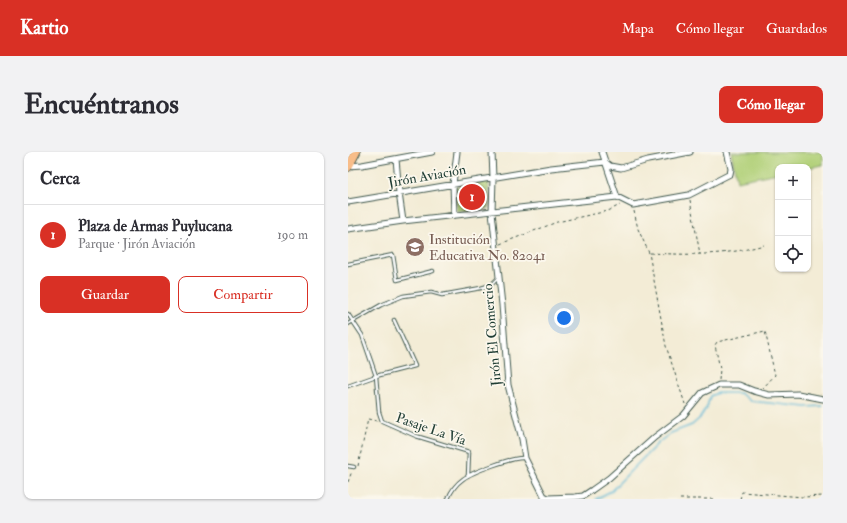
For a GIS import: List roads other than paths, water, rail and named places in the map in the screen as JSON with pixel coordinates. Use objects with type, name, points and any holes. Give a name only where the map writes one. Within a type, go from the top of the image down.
[{"type":"main road","points":[[348,166],[355,153]]},
{"type":"street","points":[[403,221],[399,194],[399,158],[404,152]]},
{"type":"street","points":[[348,166],[432,152]]},
{"type":"street","points":[[454,215],[453,184],[457,152]]},
{"type":"street","points":[[492,152],[493,178]]},
{"type":"street","points":[[602,152],[617,197]]},
{"type":"street","points":[[606,162],[610,166],[621,168],[648,160],[690,152]]},
{"type":"street","points":[[348,229],[403,221],[617,197],[633,205],[689,195],[730,174],[731,169],[727,152]]},
{"type":"street","name":"Jirón Aviación","points":[[348,202],[551,168],[606,162]]},
{"type":"street","name":"Jirón El Comercio","points":[[493,178],[492,212],[506,349],[506,374],[511,401],[522,439],[525,458],[544,498]]},
{"type":"street","points":[[544,498],[583,498],[609,478],[655,437],[683,416],[702,393],[719,385],[739,385],[769,395],[798,394],[823,399]]},
{"type":"lane","points":[[348,264],[393,255],[397,280],[433,270]]},
{"type":"lane","points":[[348,324],[381,305],[403,296],[431,292],[442,295],[481,288],[491,285],[499,277]]},
{"type":"lane","name":"Pasaje La Vía","points":[[348,314],[362,335],[376,376],[379,412],[382,421],[416,436],[469,452],[468,476]]},
{"type":"lane","points":[[348,386],[376,376],[415,366],[394,320]]},
{"type":"lane","points":[[448,499],[451,491],[462,479],[501,463],[518,458],[525,458]]},
{"type":"lane","points":[[348,466],[354,467]]},
{"type":"waterway","points":[[596,499],[611,491],[659,442],[671,433],[692,425],[700,418],[707,407],[710,396],[717,393],[740,393],[750,401],[806,407],[823,406]]},
{"type":"place","name":"Plaza de Armas Puylucana","points":[[472,197]]},
{"type":"place","name":"Institución Educativa No. 82041","points":[[415,247]]}]
